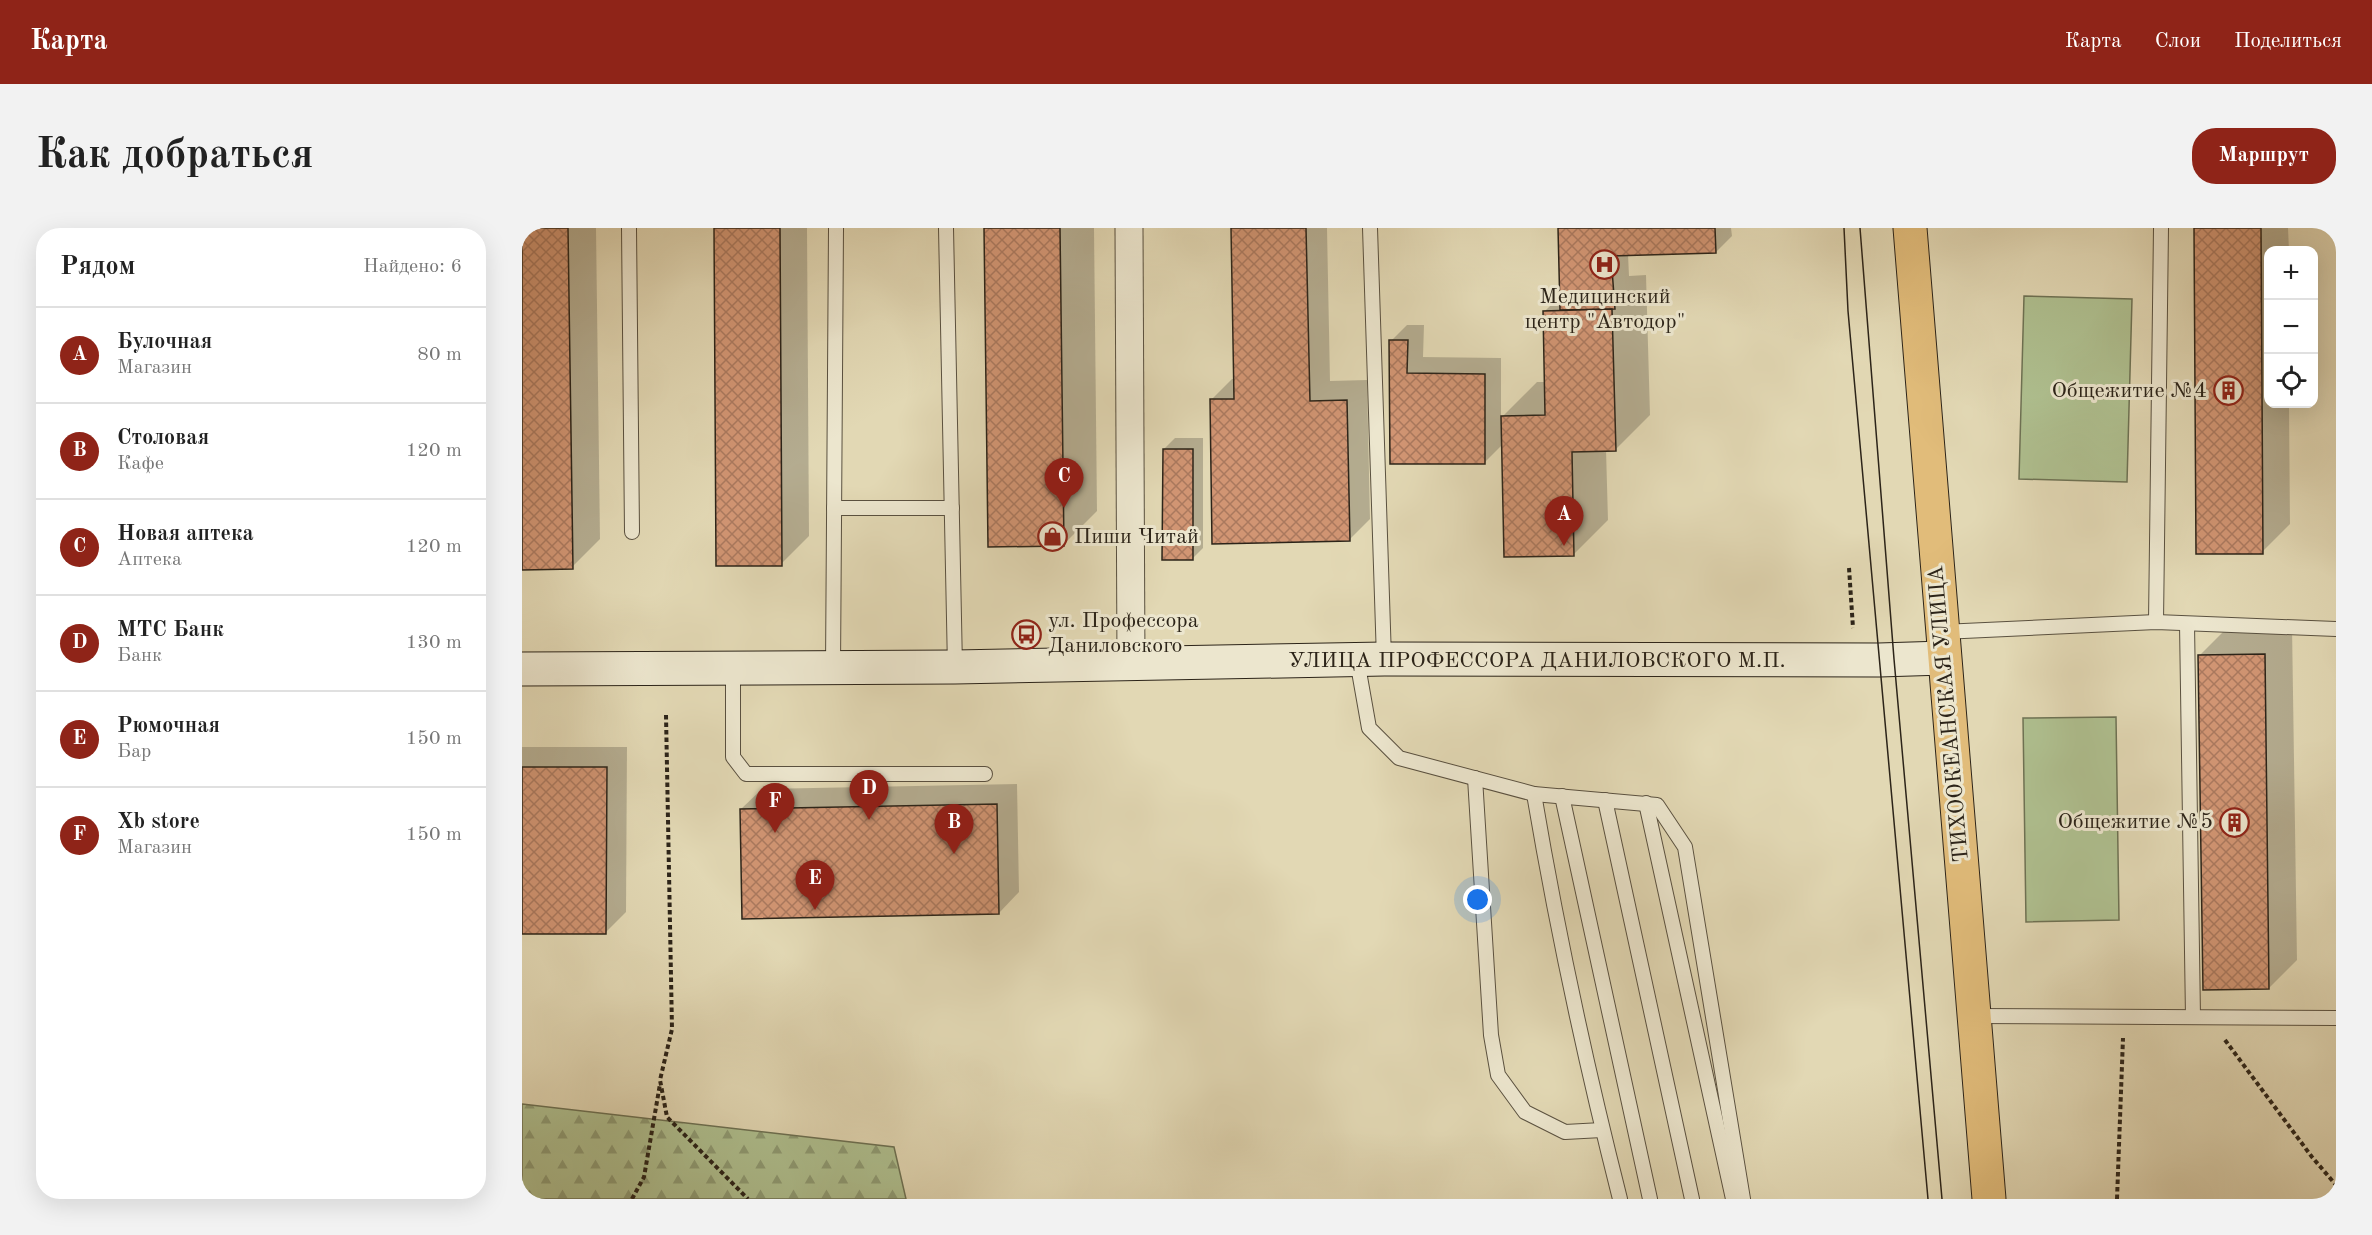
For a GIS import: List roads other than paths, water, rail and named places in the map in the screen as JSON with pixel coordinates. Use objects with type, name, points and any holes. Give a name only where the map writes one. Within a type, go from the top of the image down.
[{"type":"main road","name":"ТИХООКЕАНСКАЯ УЛИЦА","points":[[1910,228],[1989,1199]]},
{"type":"main road","name":"УЛИЦА ПРОФЕССОРА ДАНИЛОВСКОГО М.П.","points":[[522,669],[1131,665],[1370,659],[1879,660],[1943,645]]},
{"type":"street","points":[[1129,228],[1131,665]]},
{"type":"lane","points":[[629,228],[632,532]]},
{"type":"lane","points":[[832,668],[836,228]]},
{"type":"lane","points":[[946,228],[955,667]]},
{"type":"lane","points":[[1370,228],[1370,728],[1399,758],[1534,794],[1657,805],[1685,847],[1743,1199]]},
{"type":"lane","points":[[2156,622],[2161,228]]},
{"type":"lane","points":[[834,508],[951,508]]},
{"type":"lane","points":[[1943,645],[2156,622],[2336,629]]},
{"type":"lane","points":[[2187,624],[2193,1017]]},
{"type":"lane","points":[[733,668],[733,757],[746,774],[985,774]]},
{"type":"lane","points":[[1475,778],[1491,1035],[1498,1075],[1525,1112],[1565,1132],[1602,1130]]},
{"type":"lane","points":[[1534,794],[1552,900],[1602,1130],[1620,1199]]},
{"type":"lane","points":[[1562,796],[1650,1199]]},
{"type":"lane","points":[[1605,800],[1692,1199]]},
{"type":"lane","points":[[1646,803],[1733,1199]]},
{"type":"lane","points":[[1974,1016],[2336,1018]]},
{"type":"tram line","points":[[1844,228],[1848,311],[1928,1199]]},
{"type":"tram line","points":[[1860,228],[1894,659],[1942,1199]]},
{"type":"place","name":"Медицинский центр \"Автодор\"","points":[[1605,265]]},
{"type":"place","name":"Общежитие №4","points":[[2228,391]]},
{"type":"place","name":"Новая аптека","points":[[1064,508]]},
{"type":"place","name":"Пиши Читай","points":[[1053,537]]},
{"type":"place","name":"Булочная","points":[[1564,546]]},
{"type":"place","name":"ул. Профессора Даниловского","points":[[1027,634]]},
{"type":"place","name":"МТС Банк","points":[[869,820]]},
{"type":"place","name":"Общежитие №5","points":[[2234,822]]},
{"type":"place","name":"Xb store","points":[[775,833]]},
{"type":"place","name":"Столовая","points":[[954,854]]},
{"type":"place","name":"Рюмочная","points":[[815,910]]}]
